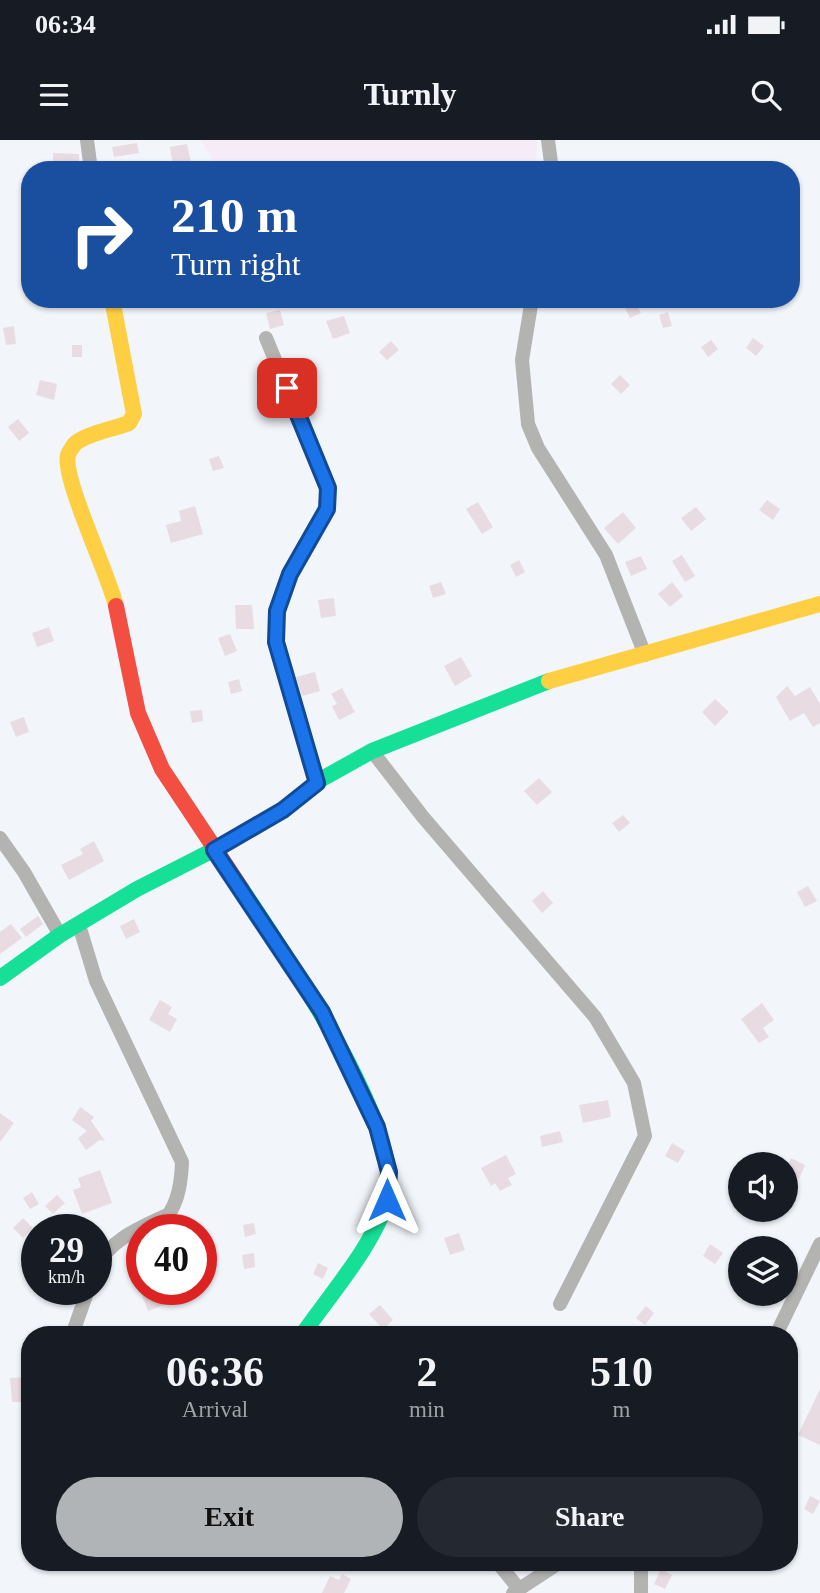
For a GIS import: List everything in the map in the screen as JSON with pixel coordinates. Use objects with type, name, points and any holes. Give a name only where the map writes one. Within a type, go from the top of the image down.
[{"type":"street","points":[[87,140],[90,161]]},
{"type":"street","points":[[548,140],[551,161]]},
{"type":"street","points":[[114,308],[134,414],[130,423],[77,442],[68,454],[68,462],[77,500],[111,588],[138,713],[162,769],[322,1012],[377,1127],[389,1172],[387,1200],[369,1238],[308,1326]]},
{"type":"street","points":[[531,308],[522,360],[528,424],[538,448],[606,555],[645,655]]},
{"type":"street","points":[[266,338],[328,488],[327,509],[290,574],[277,611],[276,642],[317,783]]},
{"type":"street","points":[[0,978],[60,935],[137,889],[214,850],[283,810],[317,783],[372,751],[529,687],[820,604]]},
{"type":"street","points":[[372,751],[423,817],[595,1017],[634,1083],[645,1136],[560,1304]]},
{"type":"street","points":[[0,838],[24,872],[60,935]]},
{"type":"street","points":[[79,925],[96,981],[181,1162],[181,1188],[174,1212],[121,1238],[112,1245]]},
{"type":"street","points":[[780,1326],[820,1244]]},
{"type":"street","points":[[75,1326],[83,1305]]},
{"type":"street","points":[[503,1571],[516,1591],[547,1571]]},
{"type":"street","points":[[641,1571],[641,1593]]},
{"type":"shaded area","points":[[201,140],[537,140],[536,161],[213,161]]},
{"type":"building","points":[[137,143],[139,153],[114,157],[112,147]]},
{"type":"building","points":[[187,144],[191,161],[172,161],[170,147]]},
{"type":"building","points":[[53,153],[79,154],[79,161],[53,161]]},
{"type":"building","points":[[625,308],[638,308],[641,313],[630,318]]},
{"type":"building","points":[[280,310],[284,325],[270,329],[266,313]]},
{"type":"building","points":[[668,312],[672,326],[663,328],[659,315]]},
{"type":"building","points":[[344,316],[350,333],[333,339],[326,321]]},
{"type":"building","points":[[14,326],[16,344],[6,345],[3,328]]},
{"type":"building","points":[[753,338],[764,346],[756,356],[746,348]]},
{"type":"building","points":[[711,340],[718,349],[708,357],[701,347]]},
{"type":"building","points":[[391,341],[399,350],[387,360],[379,352]]},
{"type":"building","points":[[72,345],[82,345],[82,357],[72,357]]},
{"type":"building","points":[[620,375],[630,385],[621,394],[611,384]]},
{"type":"building","points":[[40,380],[57,384],[54,400],[36,395]]},
{"type":"building","points":[[18,419],[29,433],[19,441],[8,427]]},
{"type":"building","points":[[219,456],[224,468],[213,471],[209,459]]},
{"type":"building","points":[[767,500],[780,509],[773,520],[759,510]]},
{"type":"building","points":[[478,502],[493,527],[482,534],[466,509]]},
{"type":"building","points":[[195,506],[203,534],[171,543],[166,525],[181,521],[179,511]]},
{"type":"building","points":[[696,507],[706,519],[691,531],[681,518]]},
{"type":"building","points":[[623,512],[636,528],[618,544],[604,528]]},
{"type":"building","points":[[682,555],[695,576],[685,582],[672,561]]},
{"type":"building","points":[[641,556],[647,569],[631,576],[625,562]]},
{"type":"building","points":[[519,560],[525,572],[516,577],[510,565]]},
{"type":"building","points":[[441,582],[446,594],[433,598],[429,586]]},
{"type":"building","points":[[672,582],[683,596],[670,607],[658,594]]},
{"type":"building","points":[[334,598],[336,616],[321,618],[318,600]]},
{"type":"building","points":[[235,605],[252,605],[254,629],[236,629]]},
{"type":"building","points":[[49,627],[54,641],[37,647],[32,633]]},
{"type":"building","points":[[230,634],[237,651],[225,656],[218,638]]},
{"type":"building","points":[[461,657],[472,676],[455,686],[444,666]]},
{"type":"building","points":[[315,672],[320,691],[302,696],[296,677]]},
{"type":"building","points":[[239,679],[242,691],[231,694],[228,682]]},
{"type":"building","points":[[787,686],[795,696],[810,687],[820,704],[820,723],[813,727],[804,713],[790,721],[776,697]]},
{"type":"building","points":[[342,688],[355,712],[339,720],[332,706],[337,704],[331,694]]},
{"type":"building","points":[[715,699],[729,712],[715,726],[702,712]]},
{"type":"building","points":[[202,710],[203,721],[192,723],[190,711]]},
{"type":"building","points":[[24,717],[29,732],[16,737],[10,722]]},
{"type":"building","points":[[539,778],[552,792],[537,805],[524,791]]},
{"type":"building","points":[[623,815],[630,823],[619,832],[612,823]]},
{"type":"building","points":[[94,841],[104,861],[69,880],[61,865],[83,854],[80,849]]},
{"type":"building","points":[[808,886],[817,901],[805,907],[797,892]]},
{"type":"building","points":[[543,891],[553,903],[542,913],[532,901]]},
{"type":"building","points":[[38,916],[43,924],[26,937],[20,929]]},
{"type":"building","points":[[134,919],[140,932],[126,939],[120,926]]},
{"type":"building","points":[[11,924],[22,938],[0,954],[0,932]]},
{"type":"building","points":[[160,1000],[172,1007],[168,1014],[177,1019],[170,1032],[149,1020]]},
{"type":"building","points":[[762,1003],[774,1020],[763,1028],[769,1037],[759,1043],[741,1019]]},
{"type":"building","points":[[608,1100],[611,1117],[583,1123],[579,1105]]},
{"type":"building","points":[[80,1107],[94,1117],[91,1121],[105,1141],[100,1140],[86,1150],[78,1138],[87,1131],[72,1120]]},
{"type":"building","points":[[0,1113],[14,1123],[0,1142]]},
{"type":"building","points":[[560,1131],[563,1142],[542,1147],[540,1136]]},
{"type":"building","points":[[672,1143],[685,1151],[678,1163],[665,1156]]},
{"type":"building","points":[[506,1155],[516,1174],[508,1178],[512,1185],[500,1191],[495,1183],[491,1186],[481,1168]]},
{"type":"building","points":[[798,1162],[805,1165],[798,1178]]},
{"type":"building","points":[[100,1170],[112,1203],[82,1214],[73,1190],[81,1187],[78,1178]]},
{"type":"building","points":[[32,1192],[39,1204],[30,1209],[23,1198]]},
{"type":"building","points":[[57,1195],[65,1203],[53,1214],[45,1206]]},
{"type":"building","points":[[21,1220],[21,1236],[13,1228]]},
{"type":"building","points":[[254,1223],[256,1234],[245,1237],[243,1225]]},
{"type":"building","points":[[459,1233],[465,1250],[450,1255],[444,1238]]},
{"type":"building","points":[[710,1244],[723,1253],[715,1264],[703,1256]]},
{"type":"building","points":[[254,1253],[255,1267],[244,1269],[242,1255]]},
{"type":"building","points":[[318,1263],[328,1268],[323,1279],[313,1274]]},
{"type":"building","points":[[146,1305],[164,1305],[148,1311]]},
{"type":"building","points":[[380,1305],[393,1320],[386,1326],[380,1326],[369,1314]]},
{"type":"building","points":[[646,1306],[654,1313],[645,1325],[636,1318]]},
{"type":"building","points":[[21,1377],[21,1402],[12,1402],[10,1378]]},
{"type":"building","points":[[820,1389],[820,1445],[798,1435]]},
{"type":"building","points":[[810,1496],[820,1501],[813,1514],[804,1509]]},
{"type":"building","points":[[660,1571],[672,1575],[665,1589],[654,1584]]},
{"type":"building","points":[[342,1574],[351,1579],[344,1593],[322,1593],[330,1576],[339,1580]]},
{"type":"traffic: fast","points":[[0,978],[60,935],[137,889],[231,841],[283,810],[320,780],[372,751],[549,681]]},
{"type":"traffic: fast","points":[[241,888],[336,1040],[360,1086],[378,1130],[388,1169],[387,1200],[372,1235],[309,1326]]},
{"type":"traffic: slow","points":[[114,308],[134,414],[129,423],[77,442],[68,455],[68,467],[116,606]]},
{"type":"traffic: slow","points":[[549,681],[820,604]]},
{"type":"traffic: jam","points":[[116,606],[138,713],[162,769],[241,888]]},
{"type":"route","points":[[287,388],[328,488],[327,509],[316,533],[290,574],[277,611],[276,642],[317,783],[283,810],[214,850],[322,1012],[377,1127],[389,1172],[387,1200]]}]
